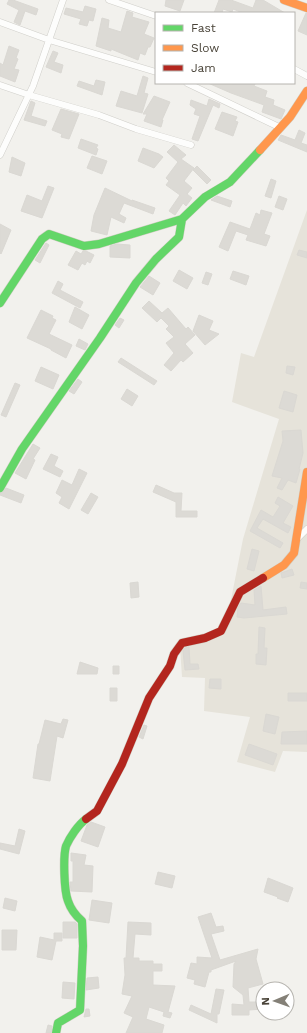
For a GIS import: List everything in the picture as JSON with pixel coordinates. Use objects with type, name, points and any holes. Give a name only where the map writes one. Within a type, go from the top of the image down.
[{"type":"street","points":[[0,155],[3,142],[29,95],[63,0]]},
{"type":"street","points":[[110,0],[155,16]]},
{"type":"street","points":[[284,0],[307,8]]},
{"type":"street","points":[[0,22],[49,40],[155,72]]},
{"type":"street","points":[[295,70],[307,76]]},
{"type":"street","points":[[189,84],[281,128]]},
{"type":"street","points":[[0,85],[99,115],[136,129],[192,145]]},
{"type":"street","points":[[0,303],[42,239],[49,234],[84,246],[99,244],[182,219],[204,197],[230,182],[281,128],[307,91]]},
{"type":"street","points":[[0,488],[22,449],[100,338],[136,283],[156,259],[179,237],[182,219]]},
{"type":"street","points":[[56,1033],[58,1023],[80,1010],[83,946],[82,921],[74,914],[68,900],[64,878],[66,847],[80,823],[97,811],[122,764],[149,698],[170,666],[174,654],[182,643],[205,638],[220,631],[240,592],[284,565],[294,553],[307,472]]},
{"type":"street","points":[[297,539],[307,529]]},
{"type":"shaded area","points":[[307,210],[307,752],[283,751],[275,772],[237,762],[250,717],[204,711],[205,678],[182,677],[180,647],[201,640],[224,635],[243,539],[279,419],[232,402],[241,353],[254,357]]},
{"type":"building","points":[[9,0],[38,9],[36,15],[25,11],[20,25],[14,22],[19,10],[7,4]]},
{"type":"building","points":[[166,0],[184,0],[180,11],[165,6]]},
{"type":"building","points":[[219,0],[231,0],[253,8],[256,0],[263,0],[283,12],[240,12],[233,9],[232,12],[223,9],[222,12],[214,12]]},
{"type":"building","points":[[85,6],[96,9],[93,21],[89,20],[87,26],[79,24],[81,19],[64,14],[66,8],[83,12]]},
{"type":"building","points":[[127,11],[133,13],[132,17],[149,22],[144,34],[154,38],[145,55],[140,53],[138,60],[111,49],[111,51],[96,46],[102,18],[109,20],[108,28],[121,32]]},
{"type":"building","points":[[307,13],[307,35],[298,31]]},
{"type":"building","points":[[9,46],[19,50],[16,58],[18,59],[14,69],[19,70],[15,82],[0,76],[0,63],[3,65]]},
{"type":"building","points":[[53,51],[58,53],[54,62],[63,65],[61,73],[46,67]]},
{"type":"building","points":[[143,76],[148,78],[144,93],[148,94],[142,113],[116,106],[121,91],[137,96]]},
{"type":"building","points":[[96,80],[105,82],[102,95],[77,86],[79,81],[94,86]]},
{"type":"building","points":[[210,84],[255,84],[254,86],[267,91],[265,97],[274,100],[273,105],[285,110],[281,119],[262,112],[264,105]]},
{"type":"building","points":[[154,96],[170,102],[162,120],[161,127],[144,121],[147,114],[143,114]]},
{"type":"building","points":[[209,99],[220,104],[219,108],[213,105],[198,141],[192,139],[200,116],[194,114],[196,109],[190,105],[191,100],[207,106]]},
{"type":"building","points":[[31,101],[35,103],[31,116],[47,121],[45,126],[24,120]]},
{"type":"building","points":[[61,109],[79,114],[69,139],[61,137],[62,134],[52,130]]},
{"type":"building","points":[[222,112],[237,117],[235,121],[238,122],[233,136],[215,129]]},
{"type":"building","points":[[299,130],[305,133],[301,143],[307,145],[307,152],[278,140],[281,135],[295,140]]},
{"type":"building","points":[[81,139],[98,145],[96,148],[98,149],[96,155],[78,148]]},
{"type":"building","points":[[174,145],[186,155],[181,159],[194,168],[184,181],[192,188],[187,194],[192,198],[186,206],[183,203],[175,215],[169,211],[180,195],[166,185],[169,181],[166,178],[178,162],[167,152]]},
{"type":"building","points":[[143,148],[163,157],[154,168],[138,161]]},
{"type":"building","points":[[92,156],[107,161],[102,174],[87,168]]},
{"type":"building","points":[[12,157],[25,163],[21,176],[9,172]]},
{"type":"building","points":[[197,166],[211,180],[207,184],[193,170]]},
{"type":"building","points":[[271,179],[276,181],[271,198],[265,196]]},
{"type":"building","points":[[48,186],[54,188],[42,218],[21,211],[27,195],[42,201]]},
{"type":"building","points":[[105,188],[132,201],[155,208],[153,214],[124,203],[119,214],[126,218],[124,223],[111,217],[107,235],[91,231],[94,215]]},
{"type":"building","points":[[217,196],[232,201],[230,207],[211,200]]},
{"type":"building","points":[[279,196],[287,199],[283,210],[275,207]]},
{"type":"building","points":[[261,210],[272,213],[264,234],[270,236],[266,246],[246,240],[248,235],[236,231],[228,251],[219,247],[230,222],[250,229],[256,213],[260,215]]},
{"type":"building","points":[[0,224],[11,230],[1,254],[0,253]]},
{"type":"building","points":[[46,243],[49,245],[40,263],[35,260]]},
{"type":"building","points":[[117,244],[130,245],[130,258],[110,257],[110,246]]},
{"type":"building","points":[[299,250],[307,252],[307,258],[297,255]]},
{"type":"building","points":[[76,251],[81,254],[83,251],[86,251],[94,255],[90,263],[87,261],[85,265],[82,263],[78,270],[68,265]]},
{"type":"building","points":[[179,270],[193,278],[187,289],[173,281]]},
{"type":"building","points":[[233,271],[249,276],[246,285],[230,279]]},
{"type":"building","points":[[206,272],[212,274],[208,285],[202,283]]},
{"type":"building","points":[[149,276],[160,283],[153,295],[140,287]]},
{"type":"building","points":[[58,281],[63,284],[60,290],[83,302],[80,308],[52,293]]},
{"type":"building","points":[[149,301],[162,313],[168,308],[186,329],[188,327],[195,335],[185,344],[193,353],[183,362],[181,360],[171,371],[164,365],[174,353],[166,343],[174,337],[166,329],[169,326],[161,318],[157,322],[142,308]]},
{"type":"building","points":[[75,307],[89,315],[82,329],[69,322]]},
{"type":"building","points":[[41,310],[53,316],[52,318],[56,320],[49,334],[72,345],[66,358],[27,338]]},
{"type":"building","points":[[199,315],[213,321],[209,330],[219,334],[205,345],[193,331]]},
{"type":"building","points":[[120,318],[124,320],[119,328],[115,325]]},
{"type":"building","points":[[79,339],[88,344],[85,350],[76,346]]},
{"type":"building","points":[[121,358],[157,381],[154,385],[118,362]]},
{"type":"building","points":[[287,366],[295,367],[293,375],[286,373]]},
{"type":"building","points":[[41,367],[59,375],[53,389],[35,381]]},
{"type":"building","points":[[78,379],[82,382],[74,394],[69,391]]},
{"type":"building","points":[[15,383],[20,385],[6,417],[1,415]]},
{"type":"building","points":[[127,389],[138,396],[132,406],[121,399]]},
{"type":"building","points":[[284,391],[297,395],[293,412],[279,408]]},
{"type":"building","points":[[301,430],[303,453],[296,483],[288,480],[282,490],[277,488],[282,478],[272,476],[283,441],[282,431]]},
{"type":"building","points":[[33,444],[40,448],[33,459],[35,460],[26,479],[15,473]]},
{"type":"building","points":[[51,454],[58,457],[54,466],[63,471],[60,477],[43,469]]},
{"type":"building","points":[[79,469],[87,473],[69,509],[59,503],[62,497],[56,493],[62,480],[72,485]]},
{"type":"building","points":[[156,485],[174,493],[182,493],[181,511],[197,511],[197,517],[176,517],[176,502],[153,492]]},
{"type":"building","points":[[6,488],[24,495],[21,503],[0,495],[0,493]]},
{"type":"building","points":[[91,493],[98,497],[88,514],[81,510]]},
{"type":"building","points":[[278,497],[293,506],[283,523],[291,527],[288,533],[263,519],[257,528],[283,543],[280,548],[250,531],[261,510],[273,517],[280,506],[275,503]]},
{"type":"building","points":[[252,549],[259,551],[254,571],[247,569]]},
{"type":"building","points":[[292,569],[294,575],[282,578],[281,573]]},
{"type":"building","points":[[138,582],[139,597],[131,598],[130,583]]},
{"type":"building","points":[[301,582],[307,583],[307,589],[300,588]]},
{"type":"building","points":[[261,586],[263,610],[286,607],[287,614],[244,618],[237,617],[238,608],[241,603],[255,605],[254,590]]},
{"type":"building","points":[[259,627],[265,628],[264,648],[267,648],[266,665],[256,664]]},
{"type":"building","points":[[189,647],[190,664],[198,664],[199,669],[185,670],[183,651],[185,648]]},
{"type":"building","points":[[80,662],[98,668],[97,674],[77,674]]},
{"type":"building","points":[[113,666],[119,666],[119,674],[113,674]]},
{"type":"building","points":[[210,679],[221,679],[221,689],[209,688]]},
{"type":"building","points":[[110,688],[117,688],[117,701],[110,701]]},
{"type":"building","points":[[288,693],[307,693],[307,701],[288,701]]},
{"type":"building","points":[[266,714],[279,717],[275,734],[263,731]]},
{"type":"building","points":[[63,719],[68,720],[63,738],[57,736],[50,781],[33,778],[38,744],[45,720],[61,724]]},
{"type":"building","points":[[144,725],[147,726],[143,739],[139,737]]},
{"type":"building","points":[[307,731],[307,744],[281,744],[282,732]]},
{"type":"building","points":[[249,744],[277,754],[273,765],[245,755]]},
{"type":"building","points":[[91,822],[105,827],[98,847],[81,841],[87,825]]},
{"type":"building","points":[[19,829],[25,831],[19,854],[0,849],[0,843],[15,846]]},
{"type":"building","points":[[71,853],[86,855],[84,865],[93,866],[92,892],[71,891],[70,882],[73,882],[73,861],[71,861]]},
{"type":"building","points":[[158,872],[175,876],[172,888],[155,884]]},
{"type":"building","points":[[268,878],[293,888],[288,902],[264,892]]},
{"type":"building","points":[[5,898],[17,901],[15,911],[3,908]]},
{"type":"building","points":[[92,900],[112,903],[109,923],[89,920]]},
{"type":"building","points":[[211,913],[216,927],[223,926],[224,931],[211,934],[220,960],[258,949],[256,959],[262,981],[255,981],[255,986],[248,988],[249,1002],[255,1002],[255,1010],[249,1010],[249,1015],[232,1015],[232,1004],[244,1005],[243,995],[233,987],[234,964],[236,961],[211,970],[211,972],[209,972],[205,987],[194,984],[195,980],[187,978],[191,963],[197,964],[197,957],[212,958],[198,917]]},
{"type":"building","points":[[63,922],[75,922],[77,924],[77,938],[63,938]]},
{"type":"building","points":[[128,922],[151,923],[151,935],[135,934],[133,958],[139,958],[139,961],[153,961],[153,964],[162,964],[162,971],[153,971],[153,985],[175,986],[168,1012],[172,1013],[170,1018],[163,1016],[164,1012],[149,1007],[146,1019],[164,1025],[162,1033],[126,1033],[133,1017],[124,1013],[132,996],[122,994],[125,975],[124,958],[126,958]]},
{"type":"building","points":[[2,930],[17,930],[16,950],[2,950]]},
{"type":"building","points":[[54,933],[62,933],[62,941],[56,941],[52,960],[37,957],[40,937],[54,940]]},
{"type":"building","points":[[98,977],[99,988],[86,990],[87,978]]},
{"type":"building","points":[[63,982],[75,983],[74,999],[62,998]]},
{"type":"building","points":[[216,989],[224,990],[219,1014],[217,1014],[217,1023],[189,1010],[191,1005],[211,1014]]},
{"type":"building","points":[[86,1009],[89,1009],[90,1016],[84,1017]]},
{"type":"building","points":[[48,1025],[52,1026],[51,1033],[46,1033]]},
{"type":"traffic: fast","points":[[0,303],[42,239],[49,234],[84,246],[99,244],[182,219],[205,197],[230,182],[260,150]]},
{"type":"traffic: fast","points":[[0,488],[22,449],[100,338],[136,283],[156,259],[179,237],[182,219]]},
{"type":"traffic: fast","points":[[56,1033],[58,1023],[80,1010],[83,946],[82,921],[75,914],[69,904],[65,882],[64,857],[66,846],[70,839],[77,828],[86,819]]},
{"type":"traffic: slow","points":[[284,0],[307,8]]},
{"type":"traffic: slow","points":[[260,150],[290,117],[307,91]]},
{"type":"traffic: slow","points":[[263,578],[284,565],[294,553],[307,472]]},
{"type":"traffic: jam","points":[[86,819],[97,811],[122,764],[149,698],[170,666],[174,654],[182,643],[205,638],[221,631],[240,592],[263,578]]}]
